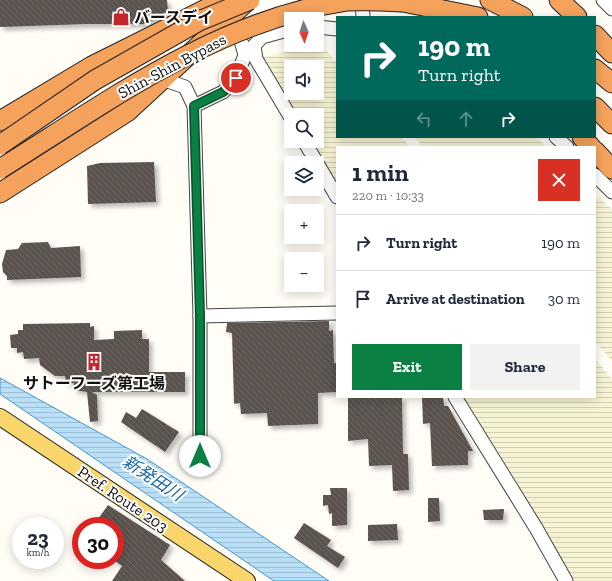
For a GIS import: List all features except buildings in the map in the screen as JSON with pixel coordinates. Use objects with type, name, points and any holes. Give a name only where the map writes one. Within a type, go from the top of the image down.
[{"type":"highway","points":[[0,121],[92,66],[228,5],[249,0]]},
{"type":"highway","name":"Shin-Shin Bypass","points":[[0,145],[95,80],[199,21],[249,0]]},
{"type":"highway","points":[[490,0],[521,16]]},
{"type":"highway","points":[[559,0],[575,16]]},
{"type":"highway","name":"Shin-Shin Bypass","points":[[0,169],[108,101],[206,45],[280,15],[347,1],[403,2],[473,16]]},
{"type":"highway","points":[[0,194],[127,112],[162,79],[228,5]]},
{"type":"highway","points":[[596,36],[612,53]]},
{"type":"highway","points":[[596,70],[612,83]]},
{"type":"highway","points":[[596,108],[612,124]]},
{"type":"highway","points":[[583,138],[590,146]]},
{"type":"highway","points":[[596,153],[610,183]]},
{"type":"main road","name":"Pref. Route 203","points":[[0,416],[247,581]]},
{"type":"street","points":[[362,0],[363,16]]},
{"type":"street","points":[[604,0],[612,9]]},
{"type":"street","points":[[228,5],[250,50],[285,108]]},
{"type":"street","points":[[324,28],[336,29]]},
{"type":"street","points":[[194,106],[223,92],[236,78],[250,50],[262,37],[284,31]]},
{"type":"street","points":[[162,79],[184,87],[194,106],[200,316],[200,456]]},
{"type":"street","points":[[557,138],[565,146]]},
{"type":"street","points":[[308,148],[336,195]]},
{"type":"street","points":[[596,176],[610,183]]},
{"type":"street","points":[[200,316],[336,313]]},
{"type":"street","points":[[455,398],[536,528],[566,581]]},
{"type":"shaded area","points":[[324,48],[336,62],[336,138],[402,138],[409,146],[336,146],[336,186],[324,165],[324,156],[319,156],[314,148],[324,148],[324,108],[291,108],[286,100],[324,100],[324,60],[284,60],[284,97],[261,58],[285,52],[324,52]]},
{"type":"shaded area","points":[[415,138],[537,138],[546,146],[422,146]]},
{"type":"shaded area","points":[[600,197],[612,210],[612,361],[596,342],[596,200]]},
{"type":"shaded area","points":[[596,360],[612,379],[612,581],[571,581],[463,398],[596,398]]},
{"type":"water","name":"新発田川","points":[[0,378],[147,459],[329,581],[274,581],[0,394]]},
{"type":"place","name":"バースデイ","points":[[121,17]]},
{"type":"place","name":"サトーフーズ第工場","points":[[94,362]]},
{"type":"route","points":[[200,456],[200,316],[194,106],[223,92],[236,78]]}]
